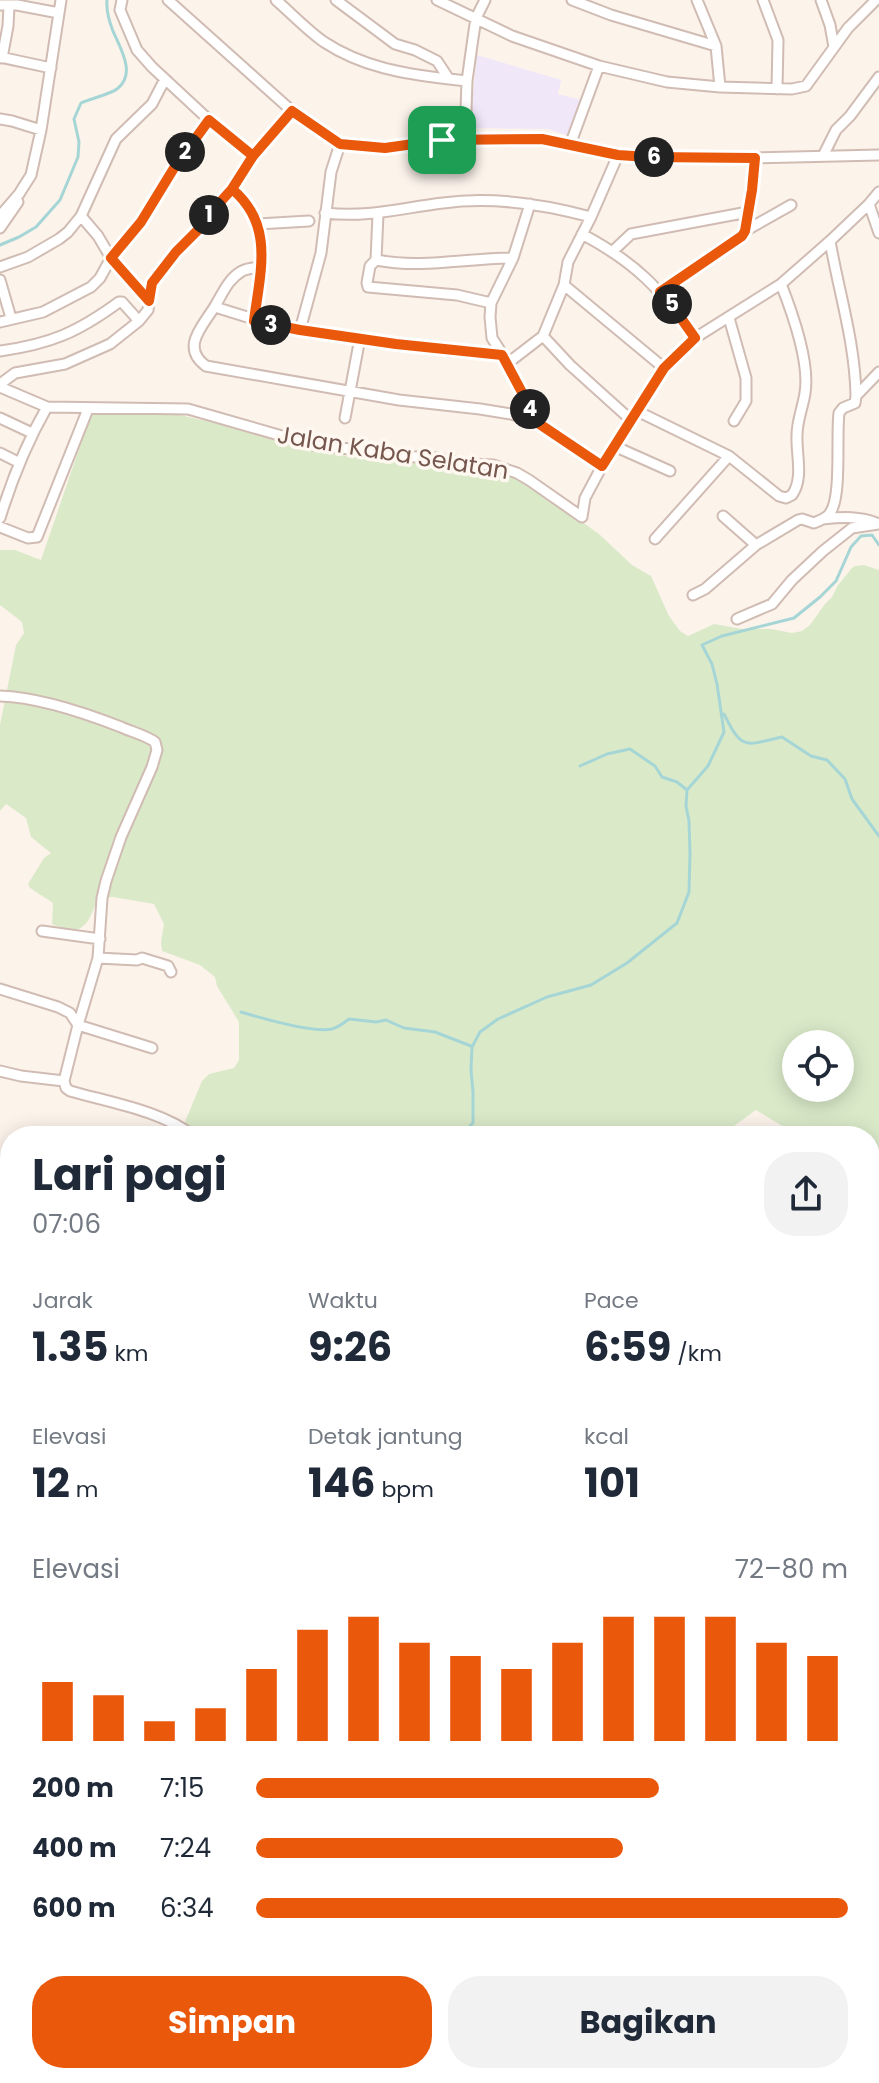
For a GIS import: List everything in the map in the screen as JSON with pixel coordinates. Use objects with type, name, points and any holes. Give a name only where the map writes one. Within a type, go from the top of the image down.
[{"type":"street","points":[[0,216],[31,175],[61,0]]},
{"type":"street","points":[[122,0],[120,10],[137,50],[209,120],[253,156]]},
{"type":"street","points":[[168,0],[292,111],[340,144],[385,148],[465,139],[542,139],[618,155],[648,157],[879,155]]},
{"type":"street","points":[[276,0],[322,41],[358,61],[391,71],[467,81]]},
{"type":"street","points":[[336,0],[395,44],[437,61],[449,79]]},
{"type":"street","points":[[437,0],[512,36],[599,66],[667,82],[777,89],[806,86],[848,28],[876,0]]},
{"type":"street","points":[[465,139],[467,81],[476,18],[485,0]]},
{"type":"street","points":[[572,0],[611,15],[716,46]]},
{"type":"street","points":[[697,0],[716,46],[720,87]]},
{"type":"street","points":[[763,0],[778,40],[777,89]]},
{"type":"street","points":[[821,0],[834,47]]},
{"type":"street","points":[[51,68],[1,58],[8,26],[5,6],[17,5],[59,13]]},
{"type":"street","points":[[570,145],[599,66]]},
{"type":"street","points":[[823,156],[836,130],[879,77]]},
{"type":"street","points":[[0,267],[28,257],[59,239],[81,216],[116,139],[152,104],[165,79]]},
{"type":"street","points":[[0,386],[15,373],[65,364],[110,344],[139,321],[147,313],[152,283],[232,189],[253,156],[292,111]]},
{"type":"street","points":[[0,119],[41,130]]},
{"type":"street","points":[[0,322],[43,312],[91,287],[141,222],[174,168],[209,120]]},
{"type":"street","points":[[300,330],[321,253],[331,172],[340,144]]},
{"type":"street","points":[[215,307],[254,321],[300,330],[505,359],[543,336],[564,285],[568,262],[618,155]]},
{"type":"street","points":[[745,231],[755,158]]},
{"type":"street","points":[[232,189],[252,210],[261,234],[261,267],[254,321]]},
{"type":"street","points":[[261,267],[246,269],[226,285],[202,324],[194,342],[197,360],[206,366],[399,400],[511,414],[535,421],[602,466],[664,368],[695,338],[781,284],[879,192]]},
{"type":"street","points":[[0,228],[18,203],[19,194]]},
{"type":"street","points":[[325,213],[378,214],[444,202],[478,201],[553,207],[591,217]]},
{"type":"street","points":[[530,204],[513,258],[491,303],[492,338],[535,421]]},
{"type":"street","points":[[869,204],[879,233]]},
{"type":"street","points":[[660,292],[745,231],[791,205]]},
{"type":"street","points":[[613,251],[631,234],[748,212]]},
{"type":"street","points":[[378,214],[376,260],[370,266],[368,287],[457,295],[491,303]]},
{"type":"street","points":[[81,216],[111,258],[149,301]]},
{"type":"street","points":[[258,224],[309,221]]},
{"type":"street","points":[[582,234],[613,251],[646,276],[695,338]]},
{"type":"street","points":[[693,595],[705,589],[756,545],[798,520],[814,523],[823,519],[833,507],[839,413],[856,403],[856,396],[849,327],[830,241]]},
{"type":"street","points":[[376,260],[433,265],[484,258],[513,258]]},
{"type":"street","points":[[0,280],[11,318]]},
{"type":"street","points":[[637,411],[729,456],[779,496],[786,498],[794,493],[799,467],[797,432],[806,390],[801,348],[792,311],[781,284]]},
{"type":"street","points":[[564,285],[664,368]]},
{"type":"street","points":[[0,351],[54,340],[82,327],[119,302],[139,321]]},
{"type":"street","points":[[729,318],[746,378],[746,401],[734,421]]},
{"type":"street","points":[[543,336],[631,420]]},
{"type":"street","name":"Jalan Kaba Selatan","points":[[345,418],[360,338]]},
{"type":"street","points":[[856,396],[879,372]]},
{"type":"street","name":"Jalan Kaba Selatan","points":[[0,386],[47,407],[188,409],[317,446],[493,465],[529,480],[582,517],[585,498],[602,466]]},
{"type":"street","points":[[0,518],[3,493],[47,407]]},
{"type":"street","points":[[0,527],[28,538],[37,537],[88,409]]},
{"type":"street","points":[[0,418],[32,433]]},
{"type":"street","points":[[614,446],[670,471]]},
{"type":"street","points":[[0,453],[20,463]]},
{"type":"street","points":[[655,539],[729,456]]},
{"type":"street","points":[[723,516],[756,545]]},
{"type":"street","points":[[823,519],[863,518],[879,524]]},
{"type":"street","points":[[737,619],[772,604],[792,580],[852,528],[879,524]]},
{"type":"street","points":[[0,696],[70,710],[155,742],[157,750],[152,767],[121,837],[106,881],[98,958],[64,1081],[70,1091],[180,1126]]},
{"type":"street","points":[[42,931],[100,939]]},
{"type":"street","points":[[98,958],[154,960],[168,966],[171,972]]},
{"type":"street","points":[[0,989],[58,1007],[70,1013],[78,1025],[152,1048]]},
{"type":"street","points":[[0,1071],[64,1081]]},
{"type":"shaded area","points":[[477,55],[561,80],[558,94],[585,101],[569,136],[548,129],[470,128]]},
{"type":"green space","points":[[138,413],[176,414],[276,437],[323,452],[388,462],[461,465],[504,471],[522,479],[599,534],[632,565],[651,576],[669,616],[688,636],[714,624],[792,633],[802,631],[810,625],[852,568],[864,565],[879,570],[879,1126],[782,1126],[756,1110],[734,1126],[183,1126],[202,1081],[209,1074],[234,1068],[239,1060],[239,1022],[217,986],[215,977],[200,965],[162,951],[164,924],[154,904],[113,897],[97,898],[91,916],[82,927],[70,930],[52,924],[53,903],[28,884],[44,858],[51,853],[31,837],[26,818],[6,804],[0,811],[0,725],[16,645],[24,633],[22,622],[0,605],[0,550],[15,550],[41,560],[91,414]]},
{"type":"waterway","points":[[0,245],[36,227],[60,200],[78,157],[79,142],[74,119],[81,103],[114,91],[123,83],[125,61],[109,20],[107,0]]},
{"type":"waterway","points":[[470,1126],[473,1123],[472,1047],[480,1032],[498,1019],[547,997],[591,985],[627,963],[677,923],[689,892],[687,790],[708,766],[724,732],[712,664],[702,645],[722,636],[794,618],[836,581],[851,547],[861,536],[872,535],[879,545]]},
{"type":"waterway","points":[[724,714],[735,734],[746,742],[782,737],[811,756],[827,760],[845,779],[852,799],[879,836]]},
{"type":"waterway","points":[[580,766],[607,754],[630,749],[655,766],[662,777],[677,782],[687,790]]},
{"type":"waterway","points":[[241,1012],[324,1030],[335,1028],[349,1019],[386,1020],[404,1028],[435,1032],[471,1046]]},
{"type":"route","points":[[442,140],[385,148],[340,144],[292,111],[253,156],[232,189],[152,283],[149,301],[111,258],[141,222],[174,168],[209,120],[253,156],[232,189],[252,210],[261,234],[261,267],[254,321],[396,344],[502,355],[535,421],[602,466],[654,381],[695,338],[660,292],[742,236],[755,158],[618,155],[542,139],[442,140]]}]
